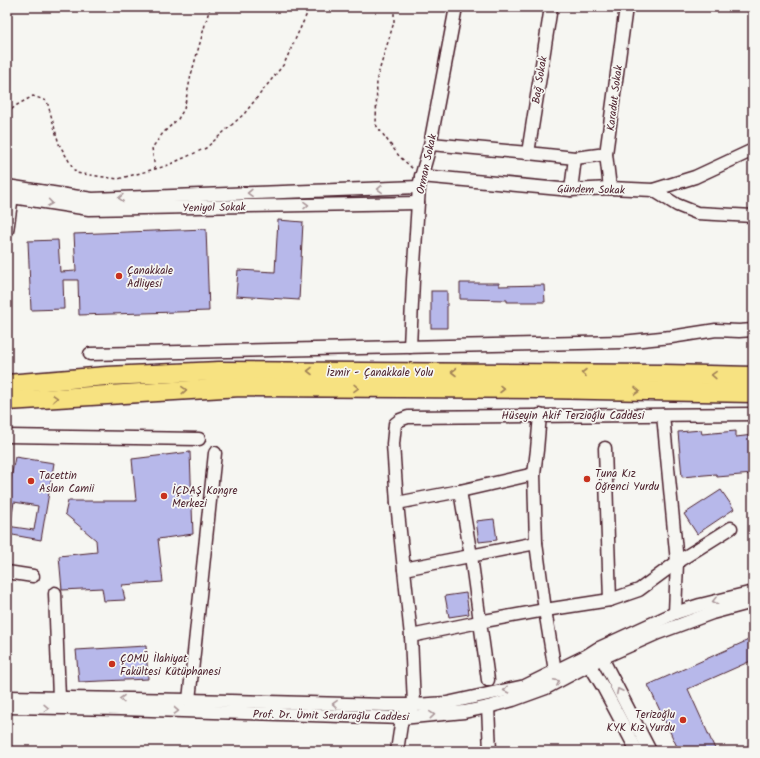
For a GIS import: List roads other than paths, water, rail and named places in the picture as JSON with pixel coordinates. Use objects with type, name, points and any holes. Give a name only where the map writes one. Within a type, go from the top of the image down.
[{"type":"highway","name":"İzmir - Çanakkale Yolu","points":[[7,384],[107,376],[219,371],[753,376]]},
{"type":"highway","name":"İzmir - Çanakkale Yolu","points":[[7,401],[241,387],[534,389],[753,393]]},
{"type":"street","name":"Orman Sokak","points":[[410,347],[420,182],[431,144],[456,7]]},
{"type":"street","name":"Bağ Sokak","points":[[528,153],[550,7]]},
{"type":"street","name":"Karadut Sokak","points":[[610,188],[606,154],[626,7]]},
{"type":"street","points":[[431,144],[575,158],[606,154]]},
{"type":"street","name":"Gündem Sokak","points":[[420,182],[571,190],[610,188],[653,190],[695,177],[753,150]]},
{"type":"street","points":[[571,190],[575,158]]},
{"type":"street","name":"Yeniyol Sokak","points":[[11,190],[92,199],[420,182]]},
{"type":"street","points":[[7,231],[11,190]]},
{"type":"street","name":"Yeniyol Sokak","points":[[11,190],[88,209],[418,203]]},
{"type":"street","points":[[653,190],[677,205],[697,213],[753,216]]},
{"type":"street","points":[[90,354],[622,342],[716,330],[753,330]]},
{"type":"street","name":"Hüseyin Akif Terzioğlu Caddesi","points":[[397,503],[392,444],[395,424],[408,417],[753,414]]},
{"type":"street","points":[[540,415],[534,474],[536,543],[555,671]]},
{"type":"street","points":[[663,415],[677,562],[675,613]]},
{"type":"street","points":[[7,436],[199,439]]},
{"type":"street","points":[[605,448],[610,600]]},
{"type":"street","points":[[189,700],[215,453]]},
{"type":"street","points":[[397,751],[402,718],[414,705],[412,636],[397,503],[460,491],[534,474]]},
{"type":"street","points":[[460,491],[471,556],[488,680]]},
{"type":"street","points":[[412,636],[545,610],[610,600],[639,590],[677,562],[731,528]]},
{"type":"street","points":[[404,569],[536,543]]},
{"type":"street","points":[[7,572],[33,576]]},
{"type":"street","name":"Prof. Dr. Ümit Serdaroğlu Caddesi","points":[[7,697],[414,705],[447,703],[524,686],[586,656],[597,649],[675,613],[700,605],[753,592]]},
{"type":"street","points":[[55,593],[59,698]]},
{"type":"street","name":"Prof. Dr. Ümit Serdaroğlu Caddesi","points":[[7,708],[120,709],[402,718],[464,712],[513,700],[546,688],[589,664],[658,633],[712,613],[753,602]]},
{"type":"street","points":[[602,658],[650,751]]},
{"type":"street","points":[[589,664],[637,751]]},
{"type":"street","points":[[488,707],[490,751]]},
{"type":"place","name":"Çanakkale Adliyesi","points":[[119,276]]},
{"type":"place","name":"Tuna Kız Öğrenci Yurdu","points":[[587,479]]},
{"type":"place","name":"Tacettin Aslan Camii","points":[[31,481]]},
{"type":"place","name":"İÇDAŞ Kongre Merkezi","points":[[164,496]]},
{"type":"place","name":"ÇOMÜ İlahiyat Fakültesi Kütüphanesi","points":[[112,664]]},
{"type":"place","name":"Terizoğlu KYK Kız Yurdu","points":[[683,720]]}]
